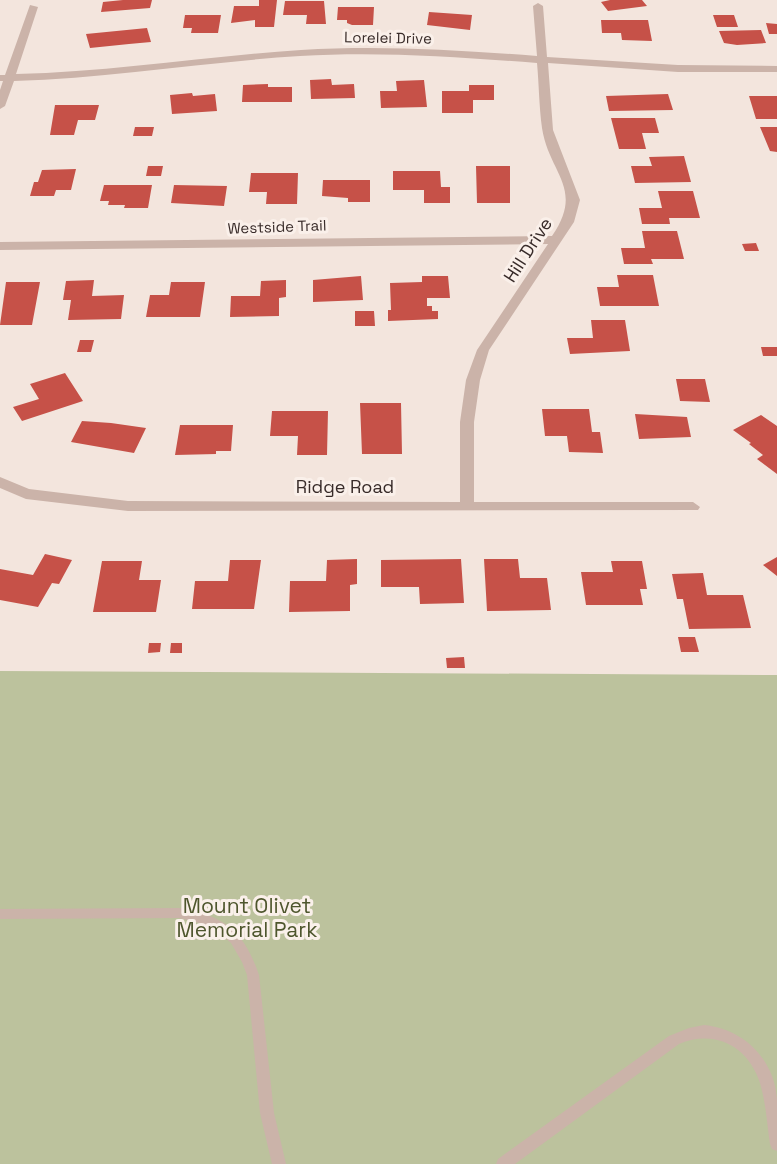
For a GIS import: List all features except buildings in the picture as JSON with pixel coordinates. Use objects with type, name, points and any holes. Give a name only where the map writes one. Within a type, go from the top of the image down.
[{"type":"street","name":"Hill Drive","points":[[467,507],[467,422],[473,380],[483,350],[568,222],[574,200],[548,130],[538,6]]},
{"type":"street","points":[[0,106],[5,78],[33,7]]},
{"type":"street","name":"Lorelei Drive","points":[[5,78],[84,76],[281,54],[343,51],[389,51],[666,68],[777,69]]},
{"type":"street","name":"Westside Trail","points":[[0,246],[260,244],[318,240],[556,240]]},
{"type":"street","name":"Ridge Road","points":[[0,482],[26,494],[128,506],[693,507]]},
{"type":"lane","points":[[0,914],[179,913],[202,916],[220,925],[235,938],[247,955],[253,975],[267,1113],[279,1164]]},
{"type":"lane","points":[[503,1164],[674,1040],[688,1032],[706,1030],[720,1031],[735,1039],[760,1066],[767,1084],[777,1144]]},
{"type":"green space","name":"Mount Olivet Memorial Park","points":[[0,671],[777,675],[777,1164],[0,1164]]}]
